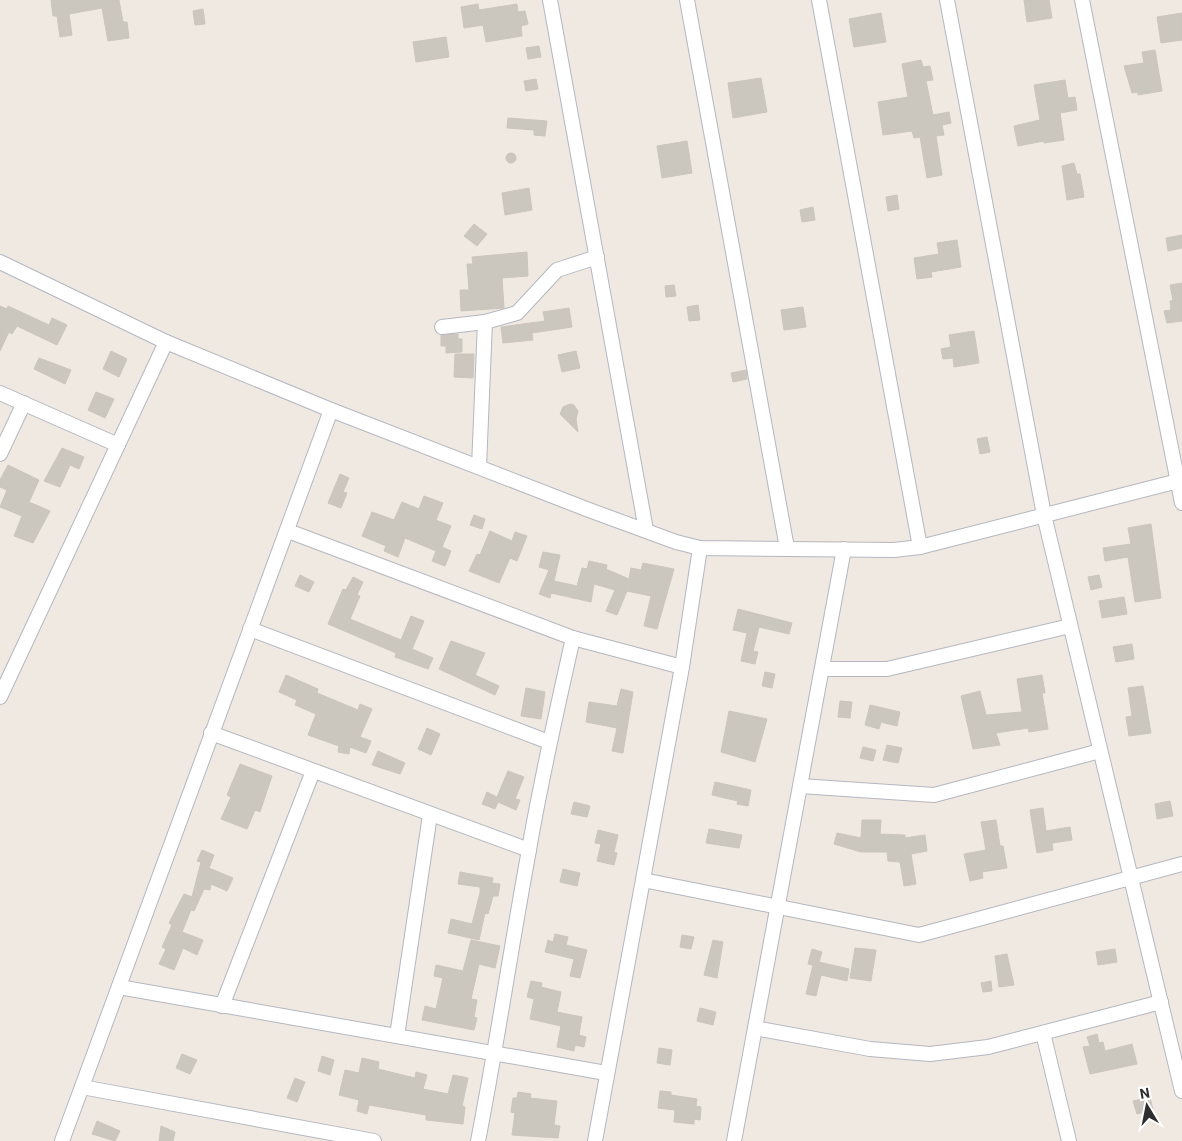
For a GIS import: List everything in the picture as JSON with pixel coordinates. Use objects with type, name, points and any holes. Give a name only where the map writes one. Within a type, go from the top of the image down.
[{"type":"street","points":[[550,0],[646,530]]},
{"type":"street","points":[[687,0],[787,548]]},
{"type":"street","points":[[818,0],[920,547]]},
{"type":"street","points":[[947,0],[1044,516],[1182,1091]]},
{"type":"street","points":[[1082,0],[1180,481],[1182,504]]},
{"type":"street","points":[[442,327],[485,322],[517,314],[557,270],[597,257]]},
{"type":"street","points":[[0,262],[166,342],[331,410],[676,542],[700,548],[894,550],[920,547],[1180,481]]},
{"type":"street","points":[[479,467],[485,322]]},
{"type":"street","points":[[0,697],[166,342]]},
{"type":"street","points":[[0,393],[118,445]]},
{"type":"street","points":[[0,454],[24,403]]},
{"type":"street","points":[[62,1141],[331,410]]},
{"type":"street","points":[[288,531],[573,638],[682,667]]},
{"type":"street","points":[[595,1141],[682,667],[700,548]]},
{"type":"street","points":[[734,1141],[844,549]]},
{"type":"street","points":[[822,669],[887,669],[1070,626]]},
{"type":"street","points":[[250,629],[549,742]]},
{"type":"street","points":[[478,1141],[495,1055],[549,742],[573,638]]},
{"type":"street","points":[[211,733],[529,850]]},
{"type":"street","points":[[800,786],[934,795],[1100,751]]},
{"type":"street","points":[[222,1006],[313,771]]},
{"type":"street","points":[[397,1036],[430,815]]},
{"type":"street","points":[[643,880],[919,935],[1130,876],[1182,864]]},
{"type":"street","points":[[119,987],[495,1055],[606,1073]]},
{"type":"street","points":[[756,1028],[870,1049],[930,1054],[988,1047],[1160,1002]]},
{"type":"street","points":[[1043,1033],[1069,1141]]},
{"type":"street","points":[[82,1086],[374,1141]]},
{"type":"building","points":[[51,0],[119,0],[123,22],[127,22],[129,38],[108,41],[102,8],[69,14],[72,35],[60,37],[57,16],[53,16]]},
{"type":"building","points":[[1024,0],[1049,0],[1052,18],[1027,22]]},
{"type":"building","points":[[478,4],[479,10],[517,4],[518,12],[525,11],[528,24],[521,26],[522,36],[486,42],[483,25],[464,28],[461,7]]},
{"type":"building","points":[[203,9],[205,24],[195,25],[193,11]]},
{"type":"building","points":[[881,13],[886,42],[854,47],[849,19]]},
{"type":"building","points":[[1182,13],[1182,40],[1161,43],[1157,17]]},
{"type":"building","points":[[446,37],[449,57],[416,62],[413,42]]},
{"type":"building","points":[[539,46],[541,57],[528,59],[526,48]]},
{"type":"building","points":[[1155,50],[1162,91],[1138,95],[1138,92],[1132,93],[1124,66],[1144,63],[1142,52]]},
{"type":"building","points":[[921,60],[923,67],[930,66],[933,80],[926,81],[933,115],[949,112],[951,123],[942,125],[944,135],[936,136],[942,175],[927,178],[920,137],[914,138],[912,131],[883,135],[878,102],[908,97],[902,64]]},
{"type":"building","points":[[761,78],[767,112],[733,118],[728,83]]},
{"type":"building","points":[[536,79],[538,89],[526,91],[524,81]]},
{"type":"building","points":[[1065,80],[1068,98],[1075,97],[1077,110],[1060,113],[1064,140],[1044,143],[1044,141],[1018,146],[1014,126],[1040,120],[1034,85]]},
{"type":"building","points":[[508,118],[547,121],[545,136],[534,135],[534,130],[507,128]]},
{"type":"building","points":[[687,141],[692,173],[662,178],[657,146]]},
{"type":"building","points":[[509,153],[513,153],[516,158],[515,162],[509,163],[506,160],[506,156]]},
{"type":"building","points":[[1074,163],[1077,174],[1080,174],[1084,197],[1067,200],[1062,166]]},
{"type":"building","points":[[529,188],[532,210],[505,215],[502,193]]},
{"type":"building","points":[[897,195],[899,209],[888,211],[886,197]]},
{"type":"building","points":[[813,207],[815,220],[802,222],[800,210]]},
{"type":"building","points":[[474,224],[487,234],[477,246],[464,236]]},
{"type":"building","points":[[1182,235],[1182,248],[1168,251],[1166,238]]},
{"type":"building","points":[[957,240],[961,267],[931,272],[932,277],[917,279],[914,258],[939,254],[937,243]]},
{"type":"building","points":[[527,252],[528,276],[502,278],[504,308],[461,311],[460,290],[469,290],[467,264],[473,264],[472,257]]},
{"type":"building","points":[[1182,283],[1182,321],[1167,323],[1164,311],[1171,310],[1170,301],[1173,300],[1170,285]]},
{"type":"building","points":[[674,285],[676,296],[666,297],[665,286]]},
{"type":"building","points":[[698,305],[700,320],[689,321],[687,307]]},
{"type":"building","points":[[0,306],[7,309],[8,306],[49,325],[52,318],[67,325],[57,345],[17,326],[12,334],[9,332],[0,351]]},
{"type":"building","points":[[803,307],[806,327],[784,330],[781,310]]},
{"type":"building","points":[[569,308],[572,327],[532,333],[533,340],[503,343],[501,327],[545,321],[543,312]]},
{"type":"building","points":[[974,331],[979,363],[954,367],[953,358],[943,359],[941,349],[951,347],[949,335]]},
{"type":"building","points":[[458,334],[458,339],[462,339],[462,352],[446,353],[446,346],[441,346],[441,335]]},
{"type":"building","points":[[111,351],[127,359],[119,377],[103,369]]},
{"type":"building","points":[[576,351],[580,368],[562,372],[558,355]]},
{"type":"building","points":[[455,354],[474,354],[473,378],[454,377]]},
{"type":"building","points":[[39,358],[71,370],[65,384],[34,369]]},
{"type":"building","points":[[746,370],[747,379],[733,382],[731,373]]},
{"type":"building","points":[[96,392],[114,399],[105,418],[88,410]]},
{"type":"building","points":[[570,404],[574,405],[578,411],[576,419],[578,432],[560,414],[563,407]]},
{"type":"building","points":[[987,437],[990,452],[980,454],[977,439]]},
{"type":"building","points":[[62,448],[84,457],[79,469],[70,465],[60,487],[44,481]]},
{"type":"building","points":[[8,465],[39,480],[29,502],[50,511],[33,543],[14,536],[22,516],[0,507],[7,490],[0,487],[0,480]]},
{"type":"building","points":[[340,474],[349,478],[343,492],[347,493],[341,508],[328,503]]},
{"type":"building","points":[[424,496],[443,503],[436,520],[451,526],[442,547],[451,551],[445,566],[432,561],[436,551],[405,538],[398,557],[384,551],[386,546],[362,536],[372,512],[394,520],[402,502],[419,509]]},
{"type":"building","points":[[474,515],[485,519],[482,529],[470,525]]},
{"type":"building","points":[[1151,524],[1161,598],[1135,602],[1128,557],[1105,561],[1103,548],[1131,544],[1128,528]]},
{"type":"building","points":[[490,531],[512,541],[515,532],[527,536],[517,561],[510,558],[499,583],[469,571],[477,554],[480,555]]},
{"type":"building","points":[[543,552],[560,555],[554,581],[577,586],[582,568],[587,569],[589,561],[607,565],[606,569],[629,579],[631,568],[641,570],[643,563],[674,569],[657,629],[644,626],[651,596],[627,591],[617,615],[606,611],[615,590],[594,584],[591,602],[551,593],[550,598],[539,594],[549,570],[539,567]]},
{"type":"building","points":[[300,575],[314,582],[309,592],[295,586]]},
{"type":"building","points":[[1099,575],[1102,587],[1091,590],[1088,577]]},
{"type":"building","points":[[353,577],[363,582],[357,595],[360,596],[350,619],[401,640],[411,616],[424,621],[412,649],[433,658],[428,669],[395,657],[396,653],[328,624],[343,589],[346,590]]},
{"type":"building","points":[[1124,597],[1127,614],[1102,618],[1099,601]]},
{"type":"building","points":[[738,609],[792,623],[789,634],[759,627],[753,651],[758,652],[755,664],[741,661],[747,633],[733,630]]},
{"type":"building","points":[[451,641],[485,653],[475,675],[499,686],[495,695],[439,669]]},
{"type":"building","points":[[1132,644],[1134,659],[1116,662],[1113,647]]},
{"type":"building","points":[[765,672],[775,674],[772,688],[762,686]]},
{"type":"building","points":[[286,675],[318,689],[317,693],[358,710],[360,704],[372,709],[360,737],[371,741],[366,753],[350,747],[349,754],[338,752],[339,746],[308,735],[316,714],[295,705],[297,700],[279,692]]},
{"type":"building","points":[[1042,675],[1045,693],[1042,693],[1048,729],[1029,732],[1028,728],[996,733],[1000,745],[973,749],[961,696],[980,691],[986,715],[1022,712],[1017,679]]},
{"type":"building","points":[[1143,686],[1151,733],[1129,736],[1126,717],[1132,716],[1128,688]]},
{"type":"building","points":[[526,688],[545,692],[541,719],[521,716]]},
{"type":"building","points":[[621,689],[633,692],[623,753],[612,751],[617,728],[586,722],[589,702],[617,706]]},
{"type":"building","points":[[840,701],[852,702],[850,718],[838,717]]},
{"type":"building","points":[[870,705],[900,712],[897,726],[881,722],[879,729],[865,725]]},
{"type":"building","points":[[729,711],[767,719],[755,762],[721,752]]},
{"type":"building","points":[[427,728],[440,734],[431,755],[418,749]]},
{"type":"building","points":[[887,745],[902,748],[898,763],[883,760]]},
{"type":"building","points":[[863,747],[876,750],[873,761],[860,758]]},
{"type":"building","points":[[378,751],[405,763],[400,774],[372,765]]},
{"type":"building","points":[[240,764],[272,776],[260,812],[255,810],[247,829],[221,819],[231,797],[227,795]]},
{"type":"building","points":[[508,771],[524,777],[515,799],[520,800],[516,810],[498,802],[495,809],[482,804],[487,792],[497,797]]},
{"type":"building","points":[[715,782],[751,790],[748,806],[737,804],[738,801],[712,795]]},
{"type":"building","points":[[1170,801],[1173,816],[1157,819],[1155,804]]},
{"type":"building","points":[[574,802],[590,806],[587,817],[571,814]]},
{"type":"building","points":[[1043,808],[1046,831],[1070,827],[1072,840],[1052,843],[1053,850],[1037,853],[1030,810]]},
{"type":"building","points":[[862,820],[881,820],[880,834],[905,835],[905,838],[925,835],[927,851],[911,854],[916,884],[904,886],[900,862],[888,861],[887,852],[861,852],[834,844],[837,833],[861,838]]},
{"type":"building","points":[[996,820],[1000,846],[1003,846],[1007,868],[982,872],[983,878],[970,881],[964,854],[986,850],[981,822]]},
{"type":"building","points":[[709,829],[742,835],[739,848],[706,843]]},
{"type":"building","points":[[598,830],[618,835],[614,852],[617,853],[614,865],[597,861],[601,844],[595,843]]},
{"type":"building","points":[[202,850],[214,855],[209,868],[233,878],[227,891],[211,884],[210,890],[204,889],[194,911],[191,910],[182,932],[203,940],[197,955],[183,948],[174,970],[159,964],[166,949],[162,947],[172,925],[169,923],[184,894],[192,897],[201,862],[197,861]]},
{"type":"building","points":[[563,869],[580,873],[577,886],[560,882]]},
{"type":"building","points":[[460,872],[493,878],[492,883],[500,884],[498,896],[493,896],[488,914],[485,913],[479,940],[448,933],[451,919],[472,924],[480,893],[480,887],[458,884]]},
{"type":"building","points":[[555,934],[568,937],[566,945],[587,950],[580,978],[570,976],[574,959],[545,952],[548,940],[553,942]]},
{"type":"building","points":[[682,935],[694,937],[691,949],[680,947]]},
{"type":"building","points":[[471,940],[500,946],[495,968],[479,964],[471,999],[477,1000],[474,1017],[477,1018],[474,1030],[422,1020],[425,1006],[436,1009],[443,978],[434,976],[436,965],[463,971]]},
{"type":"building","points":[[713,940],[723,942],[717,978],[704,975]]},
{"type":"building","points":[[855,948],[876,950],[871,981],[850,978]]},
{"type":"building","points":[[812,949],[822,952],[819,962],[849,969],[847,981],[821,975],[816,996],[806,994],[813,965],[808,964]]},
{"type":"building","points":[[1115,949],[1117,962],[1098,965],[1096,952]]},
{"type":"building","points":[[1007,954],[1014,985],[999,987],[995,956]]},
{"type":"building","points":[[531,981],[542,983],[541,987],[561,992],[557,1012],[582,1017],[579,1035],[586,1037],[584,1047],[575,1045],[574,1051],[557,1047],[561,1026],[530,1019],[534,999],[527,997]]},
{"type":"building","points":[[991,981],[992,991],[983,992],[981,983]]},
{"type":"building","points":[[700,1008],[716,1012],[713,1025],[697,1021]]},
{"type":"building","points":[[1097,1034],[1099,1043],[1103,1042],[1105,1051],[1132,1044],[1137,1064],[1090,1074],[1083,1047],[1090,1046],[1087,1037]]},
{"type":"building","points":[[659,1048],[672,1050],[670,1065],[657,1063]]},
{"type":"building","points":[[182,1054],[197,1060],[190,1074],[176,1068]]},
{"type":"building","points":[[322,1056],[334,1060],[330,1075],[318,1071]]},
{"type":"building","points":[[362,1058],[379,1062],[378,1069],[415,1078],[416,1072],[427,1075],[423,1089],[448,1094],[453,1075],[468,1078],[462,1106],[465,1107],[463,1124],[426,1120],[426,1115],[369,1105],[367,1114],[357,1111],[359,1100],[339,1095],[345,1070],[359,1073]]},
{"type":"building","points":[[295,1078],[305,1082],[297,1102],[287,1098]]},
{"type":"building","points":[[660,1091],[671,1092],[671,1095],[697,1099],[696,1106],[701,1107],[700,1120],[694,1119],[694,1124],[674,1122],[675,1110],[658,1108]]},
{"type":"building","points":[[518,1092],[531,1094],[530,1098],[557,1101],[554,1125],[560,1126],[558,1138],[512,1135],[515,1113],[511,1112],[513,1098],[517,1098]]},
{"type":"building","points":[[1150,1097],[1153,1110],[1137,1114],[1133,1101]]},
{"type":"building","points":[[97,1121],[120,1131],[115,1141],[92,1134]]},
{"type":"building","points":[[161,1126],[175,1132],[173,1141],[159,1141]]}]
